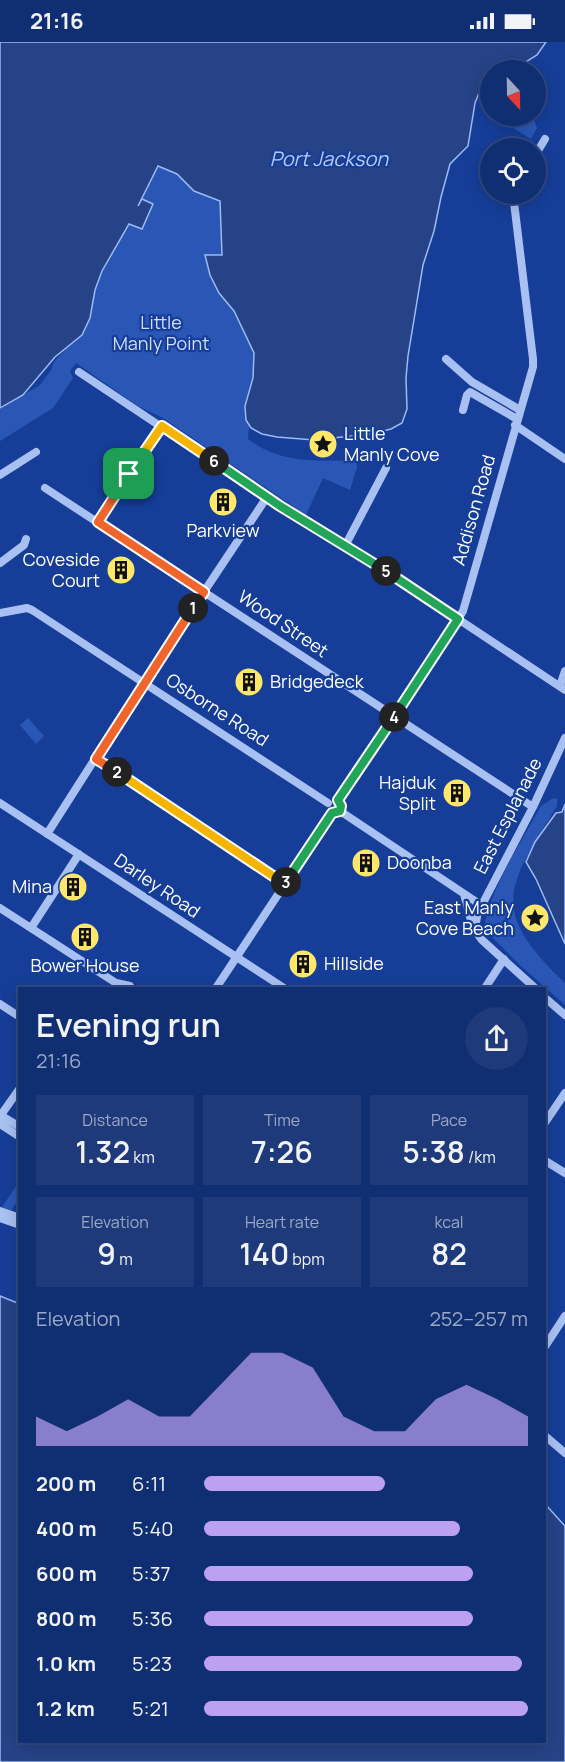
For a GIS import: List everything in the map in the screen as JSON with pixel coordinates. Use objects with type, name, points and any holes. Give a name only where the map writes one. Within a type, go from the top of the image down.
[{"type":"street","name":"Addison Road","points":[[338,800],[464,611],[533,359],[514,204]]},
{"type":"street","points":[[446,359],[565,459]]},
{"type":"street","points":[[79,372],[267,497],[563,688],[565,671]]},
{"type":"street","points":[[463,410],[466,395],[470,393],[517,418]]},
{"type":"street","points":[[98,522],[162,426]]},
{"type":"street","points":[[0,475],[36,452]]},
{"type":"street","points":[[345,546],[386,468]]},
{"type":"street","name":"Wood Street","points":[[45,488],[533,807]]},
{"type":"street","points":[[47,834],[144,682],[267,497]]},
{"type":"street","points":[[0,563],[24,545],[26,539]]},
{"type":"street","name":"Osborne Road","points":[[0,613],[27,608],[328,803]]},
{"type":"street","name":"East Esplanade","points":[[478,905],[483,903],[533,807],[565,738]]},
{"type":"street","points":[[96,759],[285,884]]},
{"type":"street","points":[[217,987],[285,884],[336,812],[341,806],[338,800],[334,799],[328,803],[327,809],[336,812],[478,905],[475,922],[477,933]]},
{"type":"street","name":"Darley Road","points":[[0,803],[282,987]]},
{"type":"street","name":"Darley Road","points":[[0,809],[12,810]]},
{"type":"street","points":[[31,928],[79,854]]},
{"type":"street","points":[[464,894],[470,921],[477,933],[534,987]]},
{"type":"street","points":[[0,908],[118,986]]},
{"type":"street","points":[[486,987],[504,959]]},
{"type":"street","points":[[546,999],[565,1016]]},
{"type":"street","points":[[0,1004],[18,1016]]},
{"type":"street","points":[[0,1118],[18,1091]]},
{"type":"street","points":[[546,1121],[565,1093]]},
{"type":"street","points":[[0,1118],[18,1126]]},
{"type":"street","points":[[0,1118],[18,1135]]},
{"type":"street","points":[[546,1161],[565,1173]]},
{"type":"street","points":[[0,1211],[18,1217]]},
{"type":"street","points":[[0,1218],[18,1224]]},
{"type":"street","points":[[546,1345],[565,1316]]},
{"type":"street","points":[[546,1437],[565,1453]]},
{"type":"green space","points":[[510,126],[536,126],[532,138]]},
{"type":"green space","name":"Little Manly Point","points":[[157,166],[177,174],[194,191],[220,201],[222,256],[206,255],[214,282],[230,305],[254,353],[253,380],[246,399],[248,439],[260,447],[286,457],[356,460],[357,467],[350,490],[323,478],[306,515],[163,418],[138,406],[76,363],[70,371],[73,378],[53,408],[0,441],[0,409],[40,385],[54,362],[85,329],[97,284],[107,259],[129,223],[142,229],[153,204],[143,199],[138,207]]},
{"type":"green space","points":[[28,718],[44,736],[36,744],[20,725]]},
{"type":"green space","points":[[557,798],[557,806],[526,858],[517,878],[513,898],[515,916],[524,936],[540,958],[565,983],[565,1005],[485,930],[486,917],[498,885],[541,806]]},
{"type":"green space","points":[[18,1183],[18,1200],[11,1211],[2,1207]]},
{"type":"water","name":"Port Jackson","points":[[0,42],[546,42],[537,55],[529,60],[480,60],[480,90],[475,103],[468,146],[450,164],[434,231],[423,265],[408,356],[407,409],[402,423],[391,429],[371,434],[314,440],[277,437],[262,434],[251,428],[246,420],[245,406],[253,378],[254,353],[234,311],[219,293],[210,275],[205,255],[222,255],[220,201],[194,191],[177,174],[158,166],[138,206],[142,199],[153,204],[142,229],[129,224],[102,271],[95,290],[90,318],[82,335],[55,357],[23,395],[0,408]]},
{"type":"water","points":[[565,804],[565,944],[526,862],[535,842],[556,813],[562,812]]},
{"type":"water","points":[[0,1296],[18,1303],[18,1743],[546,1743],[546,1505],[565,1526],[565,1762],[0,1762]]},
{"type":"place","name":"Little Manly Cove","points":[[323,444]]},
{"type":"place","name":"Parkview","points":[[223,502]]},
{"type":"place","name":"Coveside Court","points":[[121,570]]},
{"type":"place","name":"Bridgedeck","points":[[249,682]]},
{"type":"place","name":"Hajduk Split","points":[[457,793]]},
{"type":"place","name":"Doonba","points":[[366,863]]},
{"type":"place","name":"Mina","points":[[73,887]]},
{"type":"place","name":"East Manly Cove Beach","points":[[535,918]]},
{"type":"place","name":"Bower House","points":[[85,937]]},
{"type":"place","name":"Hillside","points":[[303,964]]},
{"type":"route","points":[[162,426],[280,506],[367,559],[458,619],[386,732],[338,800],[341,806],[340,811],[332,813],[285,884],[96,759],[204,592],[98,522],[129,474],[162,426]]}]
